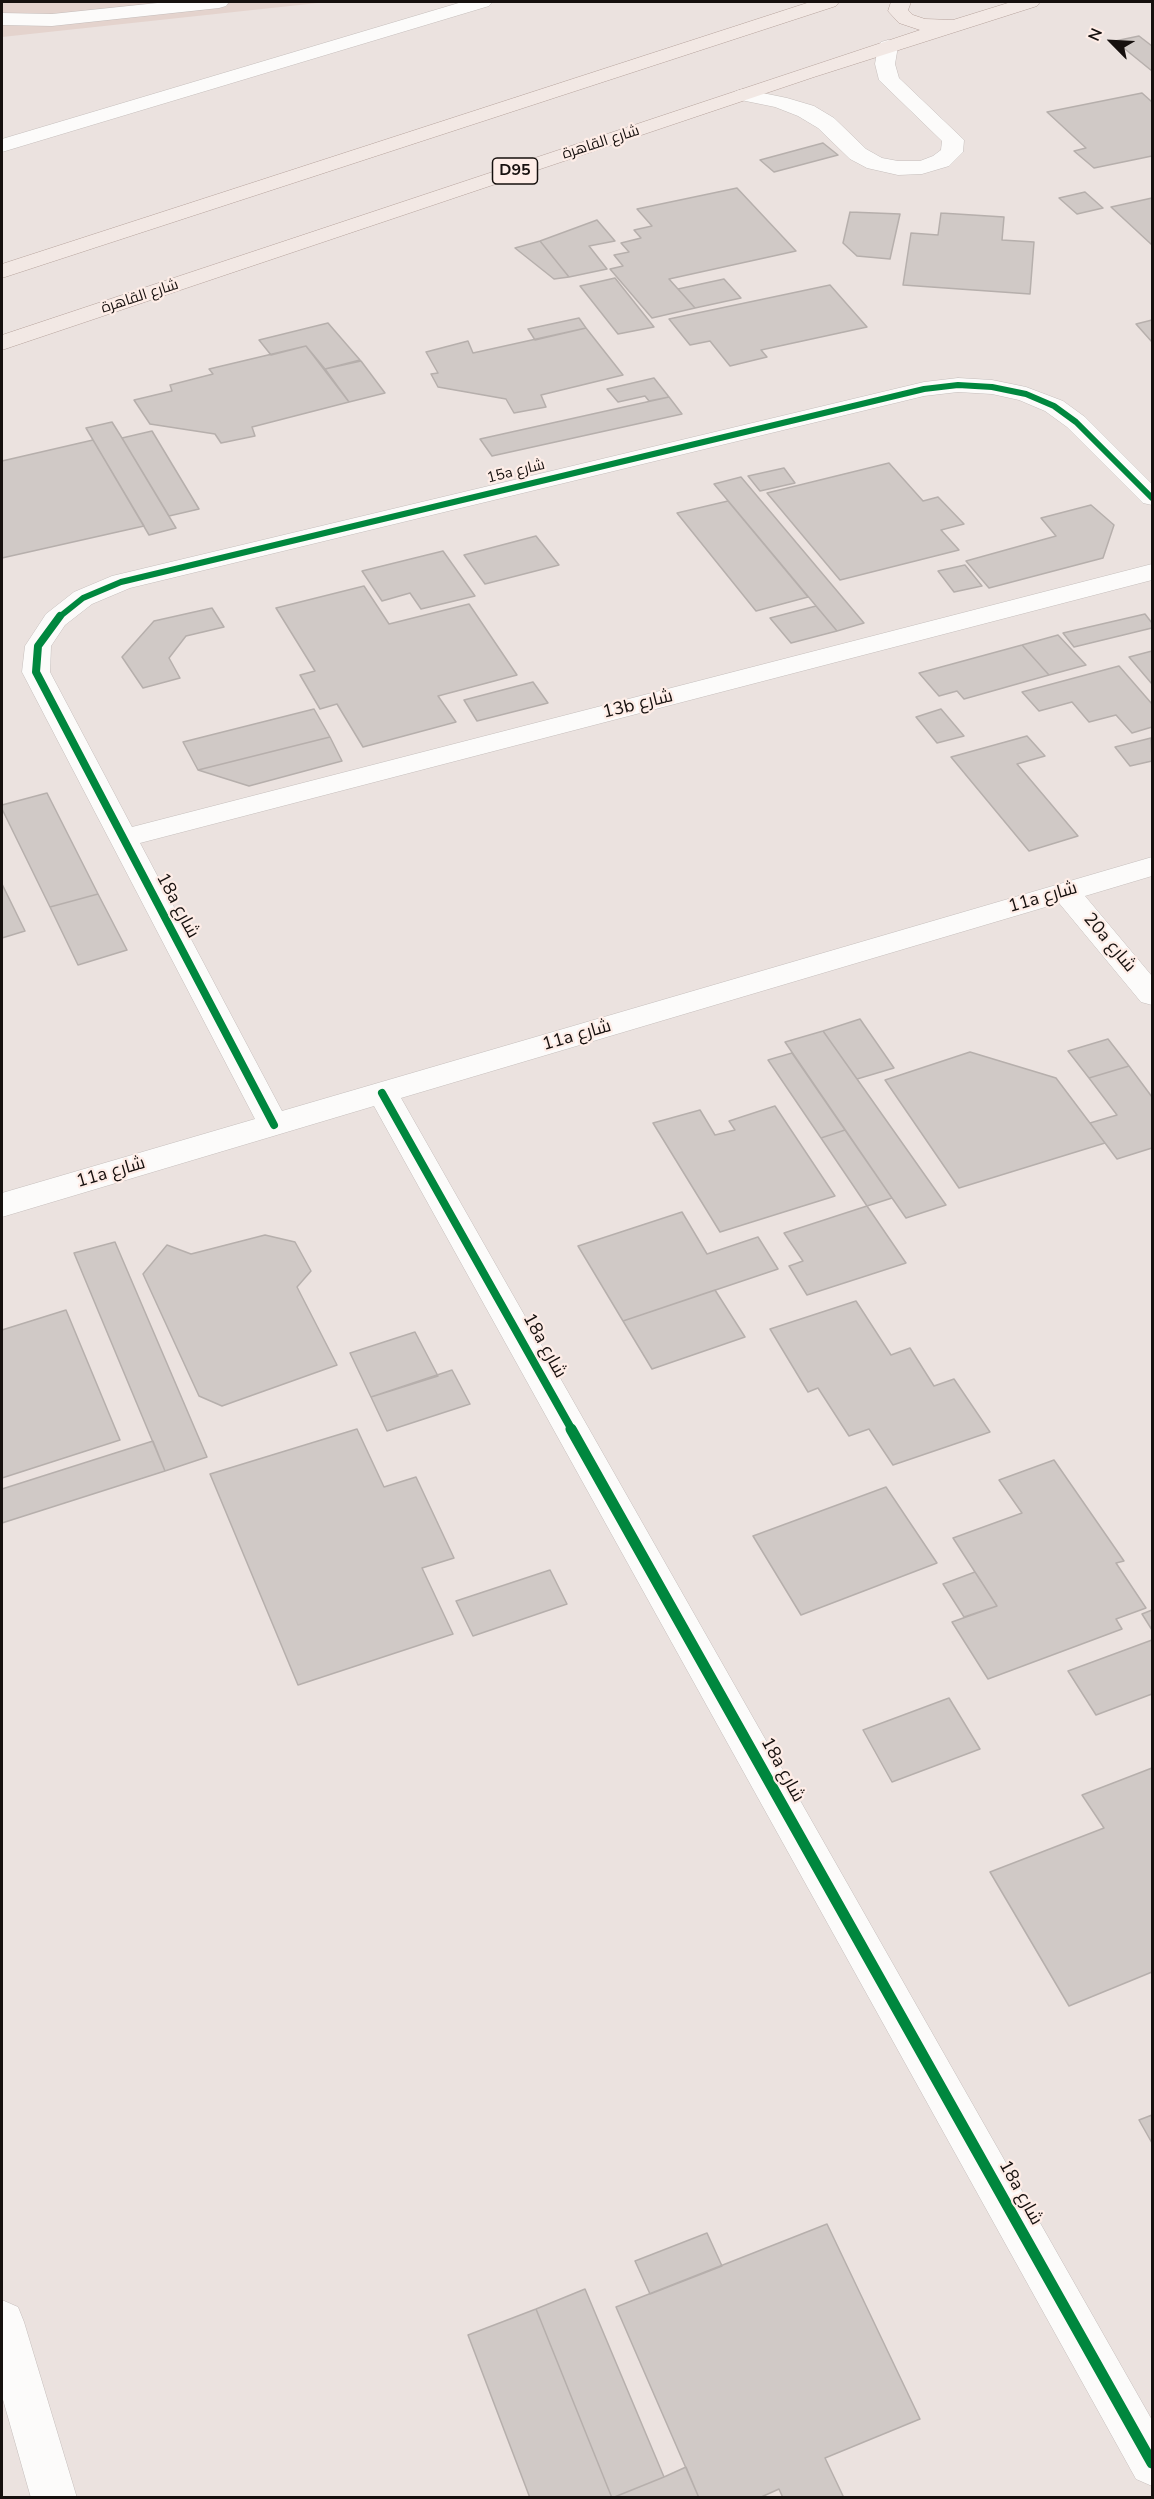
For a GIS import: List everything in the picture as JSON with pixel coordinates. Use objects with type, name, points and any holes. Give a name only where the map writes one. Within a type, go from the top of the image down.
[{"type":"main road","points":[[2,271],[829,2]]},
{"type":"main road","points":[[901,2],[898,11],[906,19],[923,25],[964,23]]},
{"type":"main road","name":"شارع القاهرة","points":[[2,343],[888,46],[1030,2]]},
{"type":"street","points":[[2,19],[52,20],[219,2]]},
{"type":"street","points":[[2,146],[482,2]]},
{"type":"street","points":[[743,95],[780,102],[806,111],[826,123],[858,154],[875,163],[898,168],[922,167],[941,161],[952,152],[953,140],[889,80],[885,64],[888,46]]},
{"type":"street","name":"15a شارع","points":[[51,702],[36,672],[38,646],[55,620],[83,598],[121,582],[924,389],[958,385],[1003,389],[1026,394],[1054,406],[1076,422],[1152,498]]},
{"type":"street","name":"13b شارع","points":[[123,838],[1152,572]]},
{"type":"street","name":"18a شارع","points":[[51,702],[274,1125]]},
{"type":"street","name":"11a شارع","points":[[2,1206],[1152,866]]},
{"type":"street","name":"20a شارع","points":[[1066,892],[1152,995]]},
{"type":"street","name":"18a شارع","points":[[382,1093],[1152,2463]]},
{"type":"street","points":[[2,2322],[54,2498]]},
{"type":"shaded area","points":[[2,2],[327,2],[2,37]]},
{"type":"building","points":[[1139,36],[1152,46],[1152,71],[1115,41]]},
{"type":"building","points":[[1142,93],[1152,102],[1152,156],[1094,168],[1074,151],[1086,148],[1047,112]]},
{"type":"building","points":[[823,143],[838,155],[774,172],[760,160]]},
{"type":"building","points":[[737,188],[796,251],[669,279],[695,308],[652,318],[610,269],[623,266],[614,255],[629,252],[621,243],[641,238],[634,230],[652,226],[637,209]]},
{"type":"building","points":[[1085,192],[1103,208],[1077,214],[1059,198]]},
{"type":"building","points":[[1152,198],[1152,245],[1111,207]]},
{"type":"building","points":[[850,212],[900,214],[890,259],[857,256],[843,243]]},
{"type":"building","points":[[941,213],[1004,217],[1002,240],[1034,242],[1030,294],[903,285],[911,233],[938,235]]},
{"type":"building","points":[[597,220],[615,241],[589,246],[607,269],[569,277],[540,241]]},
{"type":"building","points":[[540,241],[569,277],[554,279],[515,248]]},
{"type":"building","points":[[615,278],[654,327],[618,334],[580,286]]},
{"type":"building","points":[[724,279],[741,298],[695,308],[678,289]]},
{"type":"building","points":[[830,285],[867,327],[761,350],[767,357],[730,366],[710,341],[690,345],[669,319]]},
{"type":"building","points":[[579,318],[586,328],[535,340],[528,329]]},
{"type":"building","points":[[1152,320],[1152,342],[1136,324]]},
{"type":"building","points":[[328,323],[360,360],[325,369],[306,346],[271,355],[259,340]]},
{"type":"building","points":[[586,328],[623,375],[541,395],[546,407],[514,413],[506,399],[438,387],[431,374],[438,373],[426,352],[468,341],[473,353]]},
{"type":"building","points":[[306,346],[349,402],[252,427],[255,436],[221,443],[215,434],[150,424],[134,400],[172,391],[170,385],[213,374],[209,369]]},
{"type":"building","points":[[361,361],[385,393],[349,402],[325,369]]},
{"type":"building","points":[[654,378],[669,397],[649,401],[645,396],[618,402],[607,389]]},
{"type":"building","points":[[669,397],[682,414],[492,456],[480,439]]},
{"type":"building","points":[[112,422],[176,528],[149,535],[86,428]]},
{"type":"building","points":[[152,431],[199,509],[169,516],[122,438]]},
{"type":"building","points":[[93,440],[144,526],[2,558],[2,461]]},
{"type":"building","points":[[889,463],[923,501],[938,497],[964,524],[941,530],[959,550],[840,580],[767,493]]},
{"type":"building","points":[[784,468],[795,483],[760,491],[748,476]]},
{"type":"building","points":[[741,477],[864,623],[837,631],[714,484]]},
{"type":"building","points":[[728,501],[808,597],[756,611],[677,513]]},
{"type":"building","points":[[1091,505],[1114,525],[1103,558],[989,588],[966,561],[1056,536],[1041,518]]},
{"type":"building","points":[[536,536],[559,565],[485,584],[464,555]]},
{"type":"building","points":[[443,551],[475,596],[421,609],[410,593],[382,601],[362,571]]},
{"type":"building","points":[[965,565],[982,586],[954,592],[938,571]]},
{"type":"building","points":[[364,586],[389,624],[469,604],[517,675],[438,696],[456,722],[363,747],[337,704],[320,709],[300,675],[315,671],[276,608]]},
{"type":"building","points":[[816,606],[837,631],[791,643],[770,618]]},
{"type":"building","points":[[212,608],[224,627],[186,636],[169,658],[180,678],[143,688],[122,657],[154,621]]},
{"type":"building","points":[[1145,614],[1152,623],[1152,628],[1074,647],[1063,633]]},
{"type":"building","points":[[1058,635],[1086,665],[1049,675],[1022,645]]},
{"type":"building","points":[[1022,645],[1049,675],[964,699],[957,691],[939,696],[919,673]]},
{"type":"building","points":[[1152,651],[1152,684],[1129,657]]},
{"type":"building","points":[[1119,666],[1152,704],[1152,727],[1132,733],[1116,715],[1089,722],[1072,702],[1039,711],[1022,692]]},
{"type":"building","points":[[533,682],[548,703],[477,721],[464,700]]},
{"type":"building","points":[[314,709],[330,737],[198,770],[183,742]]},
{"type":"building","points":[[941,709],[964,736],[937,743],[916,717]]},
{"type":"building","points":[[1027,736],[1045,756],[1017,764],[1078,836],[1029,851],[951,757]]},
{"type":"building","points":[[330,737],[342,761],[249,786],[198,770]]},
{"type":"building","points":[[1151,738],[1152,761],[1130,766],[1115,747]]},
{"type":"building","points":[[47,793],[98,894],[50,907],[2,809],[2,805]]},
{"type":"building","points":[[2,884],[25,931],[2,938]]},
{"type":"building","points":[[98,894],[127,950],[78,965],[50,907]]},
{"type":"building","points":[[860,1019],[894,1068],[857,1079],[823,1031]]},
{"type":"building","points":[[823,1031],[946,1205],[906,1218],[785,1042]]},
{"type":"building","points":[[1108,1039],[1129,1066],[1089,1078],[1068,1051]]},
{"type":"building","points":[[970,1052],[1056,1078],[1105,1143],[959,1188],[885,1080]]},
{"type":"building","points":[[792,1053],[845,1130],[821,1138],[768,1060]]},
{"type":"building","points":[[1129,1066],[1152,1097],[1152,1148],[1117,1159],[1090,1123],[1117,1115],[1089,1078]]},
{"type":"building","points":[[775,1106],[835,1196],[720,1232],[653,1123],[700,1110],[715,1135],[735,1130],[729,1121]]},
{"type":"building","points":[[845,1130],[892,1198],[867,1206],[821,1138]]},
{"type":"building","points":[[867,1206],[906,1263],[807,1295],[789,1266],[803,1261],[784,1233]]},
{"type":"building","points":[[682,1212],[707,1254],[758,1237],[778,1269],[623,1321],[578,1246]]},
{"type":"building","points":[[265,1235],[295,1242],[311,1271],[297,1287],[337,1365],[222,1406],[199,1396],[143,1274],[167,1245],[191,1254]]},
{"type":"building","points":[[115,1242],[207,1457],[165,1471],[74,1253]]},
{"type":"building","points":[[715,1290],[745,1337],[652,1369],[623,1321]]},
{"type":"building","points":[[856,1301],[891,1355],[910,1348],[934,1386],[954,1379],[990,1432],[893,1465],[869,1429],[849,1436],[818,1388],[808,1392],[770,1329]]},
{"type":"building","points":[[66,1310],[120,1440],[2,1478],[2,1330]]},
{"type":"building","points":[[415,1332],[438,1376],[371,1397],[350,1353]]},
{"type":"building","points":[[452,1370],[470,1404],[387,1431],[371,1397]]},
{"type":"building","points":[[357,1429],[384,1487],[416,1477],[454,1558],[422,1568],[453,1634],[298,1685],[210,1474]]},
{"type":"building","points":[[153,1441],[165,1471],[2,1523],[2,1489]]},
{"type":"building","points":[[1054,1460],[1124,1561],[1116,1563],[1146,1608],[1116,1619],[1122,1629],[988,1679],[952,1622],[997,1606],[953,1538],[1022,1513],[999,1480]]},
{"type":"building","points":[[886,1487],[937,1563],[801,1615],[753,1536]]},
{"type":"building","points":[[550,1570],[567,1604],[473,1636],[456,1601]]},
{"type":"building","points":[[975,1572],[997,1606],[964,1617],[943,1584]]},
{"type":"building","points":[[1152,1610],[1152,1630],[1142,1614]]},
{"type":"building","points":[[1152,1640],[1152,1694],[1096,1715],[1068,1671]]},
{"type":"building","points":[[949,1698],[980,1749],[892,1782],[863,1730]]},
{"type":"building","points":[[1152,1768],[1152,1972],[1069,2006],[990,1872],[1104,1828],[1082,1795]]},
{"type":"building","points":[[1152,2115],[1152,2143],[1139,2120]]},
{"type":"building","points":[[827,2224],[920,2419],[825,2458],[844,2498],[783,2498],[779,2489],[759,2498],[699,2498],[616,2307]]},
{"type":"building","points":[[707,2233],[722,2266],[650,2294],[635,2261]]},
{"type":"building","points":[[585,2289],[664,2477],[612,2498],[536,2309]]},
{"type":"building","points":[[536,2309],[612,2498],[530,2498],[468,2335]]},
{"type":"building","points":[[686,2467],[699,2498],[612,2498],[664,2477]]},
{"type":"cycle path","points":[[274,1125],[36,672],[38,646],[55,620],[83,598],[121,582],[924,389],[958,385],[992,387],[1026,394],[1054,406],[1076,422],[1152,498]]},
{"type":"cycle path","points":[[382,1093],[1152,2463]]}]
